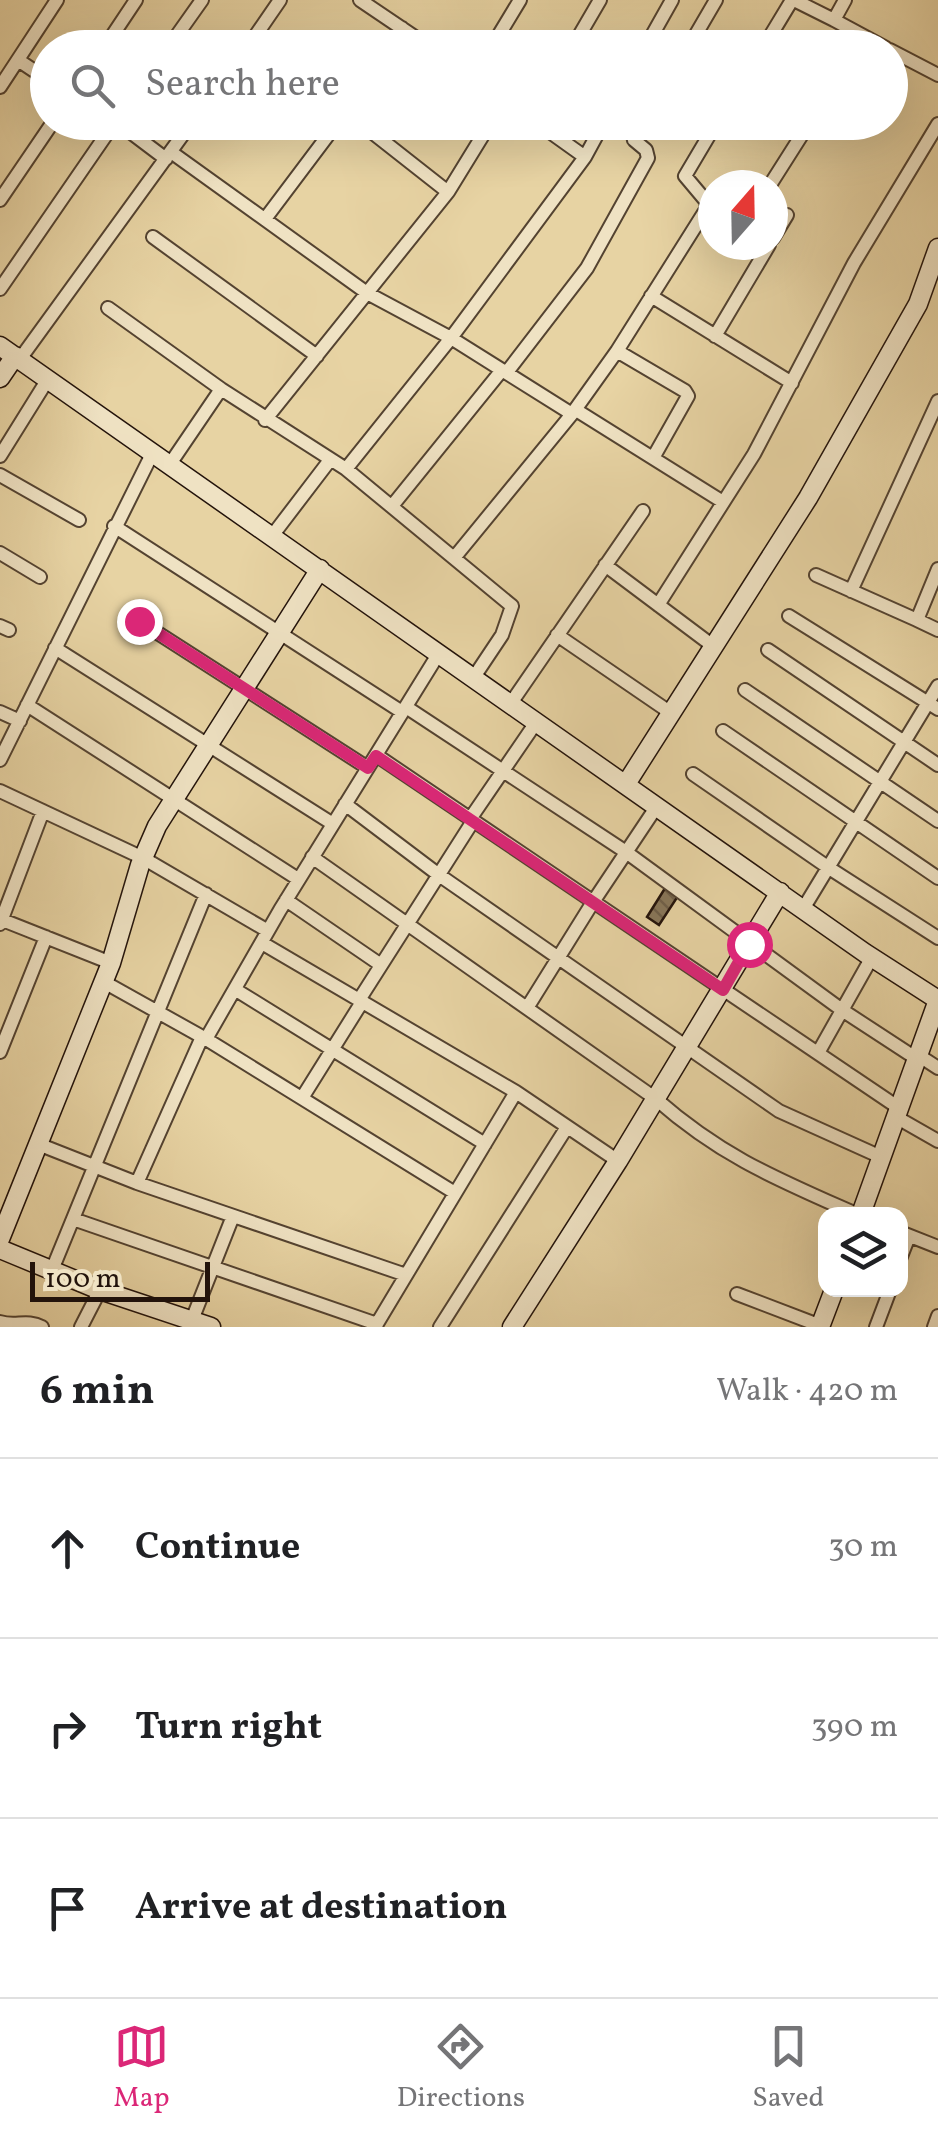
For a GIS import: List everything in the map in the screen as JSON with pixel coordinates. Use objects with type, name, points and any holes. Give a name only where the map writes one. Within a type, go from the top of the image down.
[{"type":"street","points":[[37,30],[57,0]]},
{"type":"street","points":[[116,30],[136,0]]},
{"type":"street","points":[[181,30],[202,0]]},
{"type":"street","points":[[259,30],[280,0]]},
{"type":"street","points":[[360,0],[405,30]]},
{"type":"street","points":[[500,0],[518,4],[502,30]]},
{"type":"street","points":[[582,30],[600,0]]},
{"type":"street","points":[[655,30],[672,0]]},
{"type":"street","points":[[698,30],[716,0]]},
{"type":"street","points":[[774,30],[793,0],[846,30]]},
{"type":"street","points":[[834,20],[845,0]]},
{"type":"street","points":[[0,87],[30,41]]},
{"type":"street","points":[[0,55],[30,70]]},
{"type":"street","points":[[908,59],[938,74]]},
{"type":"street","points":[[658,605],[754,454],[854,263],[938,124]]},
{"type":"street","points":[[0,200],[41,140]]},
{"type":"street","points":[[0,289],[103,140]]},
{"type":"street","points":[[144,140],[265,219],[367,293],[451,338],[724,502]]},
{"type":"street","points":[[0,378],[12,354],[179,140]]},
{"type":"street","points":[[265,219],[324,140]]},
{"type":"street","points":[[382,140],[448,192]]},
{"type":"street","points":[[266,420],[448,192],[480,140]]},
{"type":"street","points":[[562,140],[585,156]]},
{"type":"street","points":[[346,469],[451,338],[594,140]]},
{"type":"street","points":[[392,506],[505,371],[604,240],[648,158],[646,150],[634,140]]},
{"type":"street","points":[[454,558],[574,412],[707,208],[706,201],[685,176],[706,140]]},
{"type":"street","points":[[780,170],[799,140]]},
{"type":"street","points":[[153,237],[316,356]]},
{"type":"street","points":[[626,784],[808,498],[918,304],[938,248]]},
{"type":"street","points":[[714,336],[760,260]]},
{"type":"street","points":[[650,296],[792,383]]},
{"type":"street","points":[[108,308],[266,420],[346,469],[512,606],[502,635],[474,678]]},
{"type":"street","points":[[616,351],[688,396],[653,458]]},
{"type":"street","points":[[12,354],[938,1000],[861,1207]]},
{"type":"street","points":[[0,456],[48,379]]},
{"type":"street","points":[[170,464],[221,389]]},
{"type":"street","points":[[850,591],[938,401]]},
{"type":"street","points":[[0,760],[153,452]]},
{"type":"street","points":[[272,536],[330,460]]},
{"type":"street","points":[[0,474],[79,520]]},
{"type":"street","points":[[511,703],[642,511]]},
{"type":"street","points":[[114,526],[503,771],[626,852],[842,1010],[938,1068]]},
{"type":"street","points":[[0,553],[40,577]]},
{"type":"street","points":[[606,565],[713,646]]},
{"type":"street","points":[[0,1239],[104,982],[157,826],[320,569]]},
{"type":"street","points":[[917,620],[938,569]]},
{"type":"street","points":[[816,575],[938,630]]},
{"type":"street","points":[[789,616],[933,706]]},
{"type":"street","points":[[139,621],[472,820],[818,1053],[938,1141]]},
{"type":"street","points":[[558,635],[671,713]]},
{"type":"street","points":[[55,648],[333,824]]},
{"type":"street","points":[[768,650],[938,765]]},
{"type":"street","points":[[138,1183],[204,1038],[439,653]]},
{"type":"street","points":[[804,909],[904,743],[933,706],[938,686]]},
{"type":"street","points":[[745,690],[938,820]]},
{"type":"street","points":[[28,705],[298,880]]},
{"type":"street","points":[[0,712],[20,721]]},
{"type":"street","points":[[302,1098],[406,925],[537,722]]},
{"type":"street","points":[[723,731],[938,878]]},
{"type":"street","points":[[693,774],[828,868],[938,938]]},
{"type":"street","points":[[0,790],[143,858],[206,894],[360,1001],[516,1092],[618,1161]]},
{"type":"street","points":[[345,804],[439,874],[789,1116],[882,1157]]},
{"type":"street","points":[[527,1008],[657,806]]},
{"type":"street","points":[[43,810],[1,921],[111,963]]},
{"type":"street","points":[[312,857],[656,1099],[728,1155],[843,1207]]},
{"type":"street","points":[[512,1327],[618,1161],[780,892]]},
{"type":"street","points":[[52,1270],[206,894]]},
{"type":"street","points":[[286,900],[381,965]]},
{"type":"street","points":[[0,1052],[46,937]]},
{"type":"street","points":[[818,1053],[872,957]]},
{"type":"street","points":[[104,982],[204,1038],[456,1193]]},
{"type":"street","points":[[236,990],[485,1144]]},
{"type":"street","points":[[73,1219],[376,1325],[516,1092]]},
{"type":"street","points":[[440,1327],[567,1127]]},
{"type":"street","points":[[38,1144],[138,1183],[406,1274]]},
{"type":"street","points":[[192,1320],[234,1216]]},
{"type":"street","points":[[908,1235],[938,1247]]},
{"type":"street","points":[[0,1248],[100,1290],[211,1327]]},
{"type":"street","points":[[81,1327],[100,1290]]},
{"type":"street","points":[[736,1294],[821,1326],[831,1297]]},
{"type":"street","points":[[876,1327],[887,1297]]},
{"type":"street","points":[[934,1327],[938,1316]]},
{"type":"street","points":[[0,1322],[12,1325],[28,1321],[42,1327]]},
{"type":"building","points":[[667,885],[680,893],[659,925],[647,917]]},
{"type":"route","points":[[139,621],[368,768],[376,756],[723,990],[749,944]]}]
